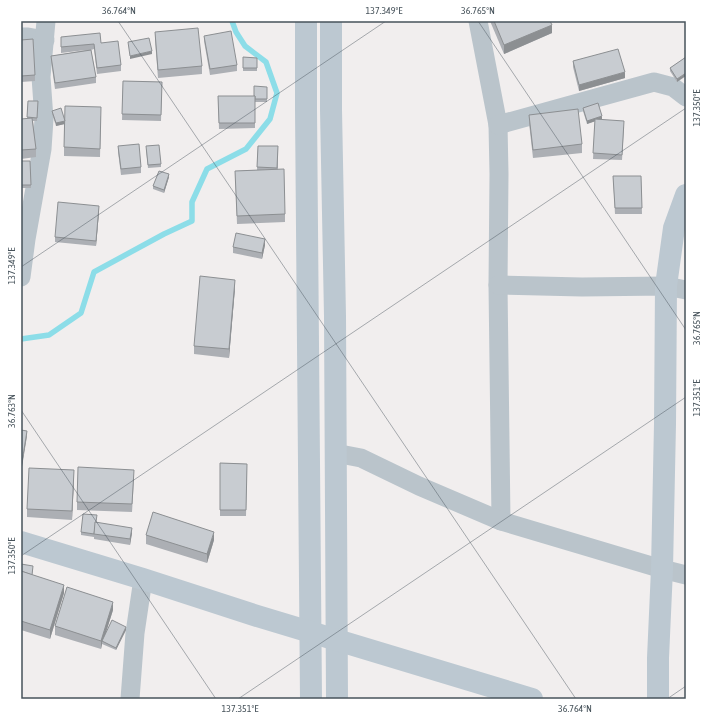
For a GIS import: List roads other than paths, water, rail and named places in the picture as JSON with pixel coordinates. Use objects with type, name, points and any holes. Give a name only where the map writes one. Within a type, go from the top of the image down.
[{"type":"street","points":[[21,277],[26,239],[42,149],[44,119],[41,78],[46,21]]},
{"type":"street","points":[[306,21],[311,699]]},
{"type":"street","points":[[331,21],[331,110],[335,316],[337,699]]},
{"type":"street","points":[[478,21],[498,125],[498,285],[501,521]]},
{"type":"street","points":[[21,37],[45,40]]},
{"type":"street","points":[[498,125],[654,82],[673,87],[686,97]]},
{"type":"street","points":[[658,699],[658,658],[676,288],[674,228],[686,195]]},
{"type":"street","points":[[498,285],[676,288]]},
{"type":"street","points":[[335,452],[362,458],[419,486],[501,521],[662,570],[686,575]]},
{"type":"street","points":[[21,542],[143,579],[256,616],[532,699]]},
{"type":"street","points":[[130,699],[135,633],[143,579]]},
{"type":"waterway","points":[[21,339],[49,335],[81,313],[94,272],[164,234],[192,221],[192,202],[207,169],[246,149],[270,119],[277,93],[266,62],[245,46],[236,32],[232,21]]}]
